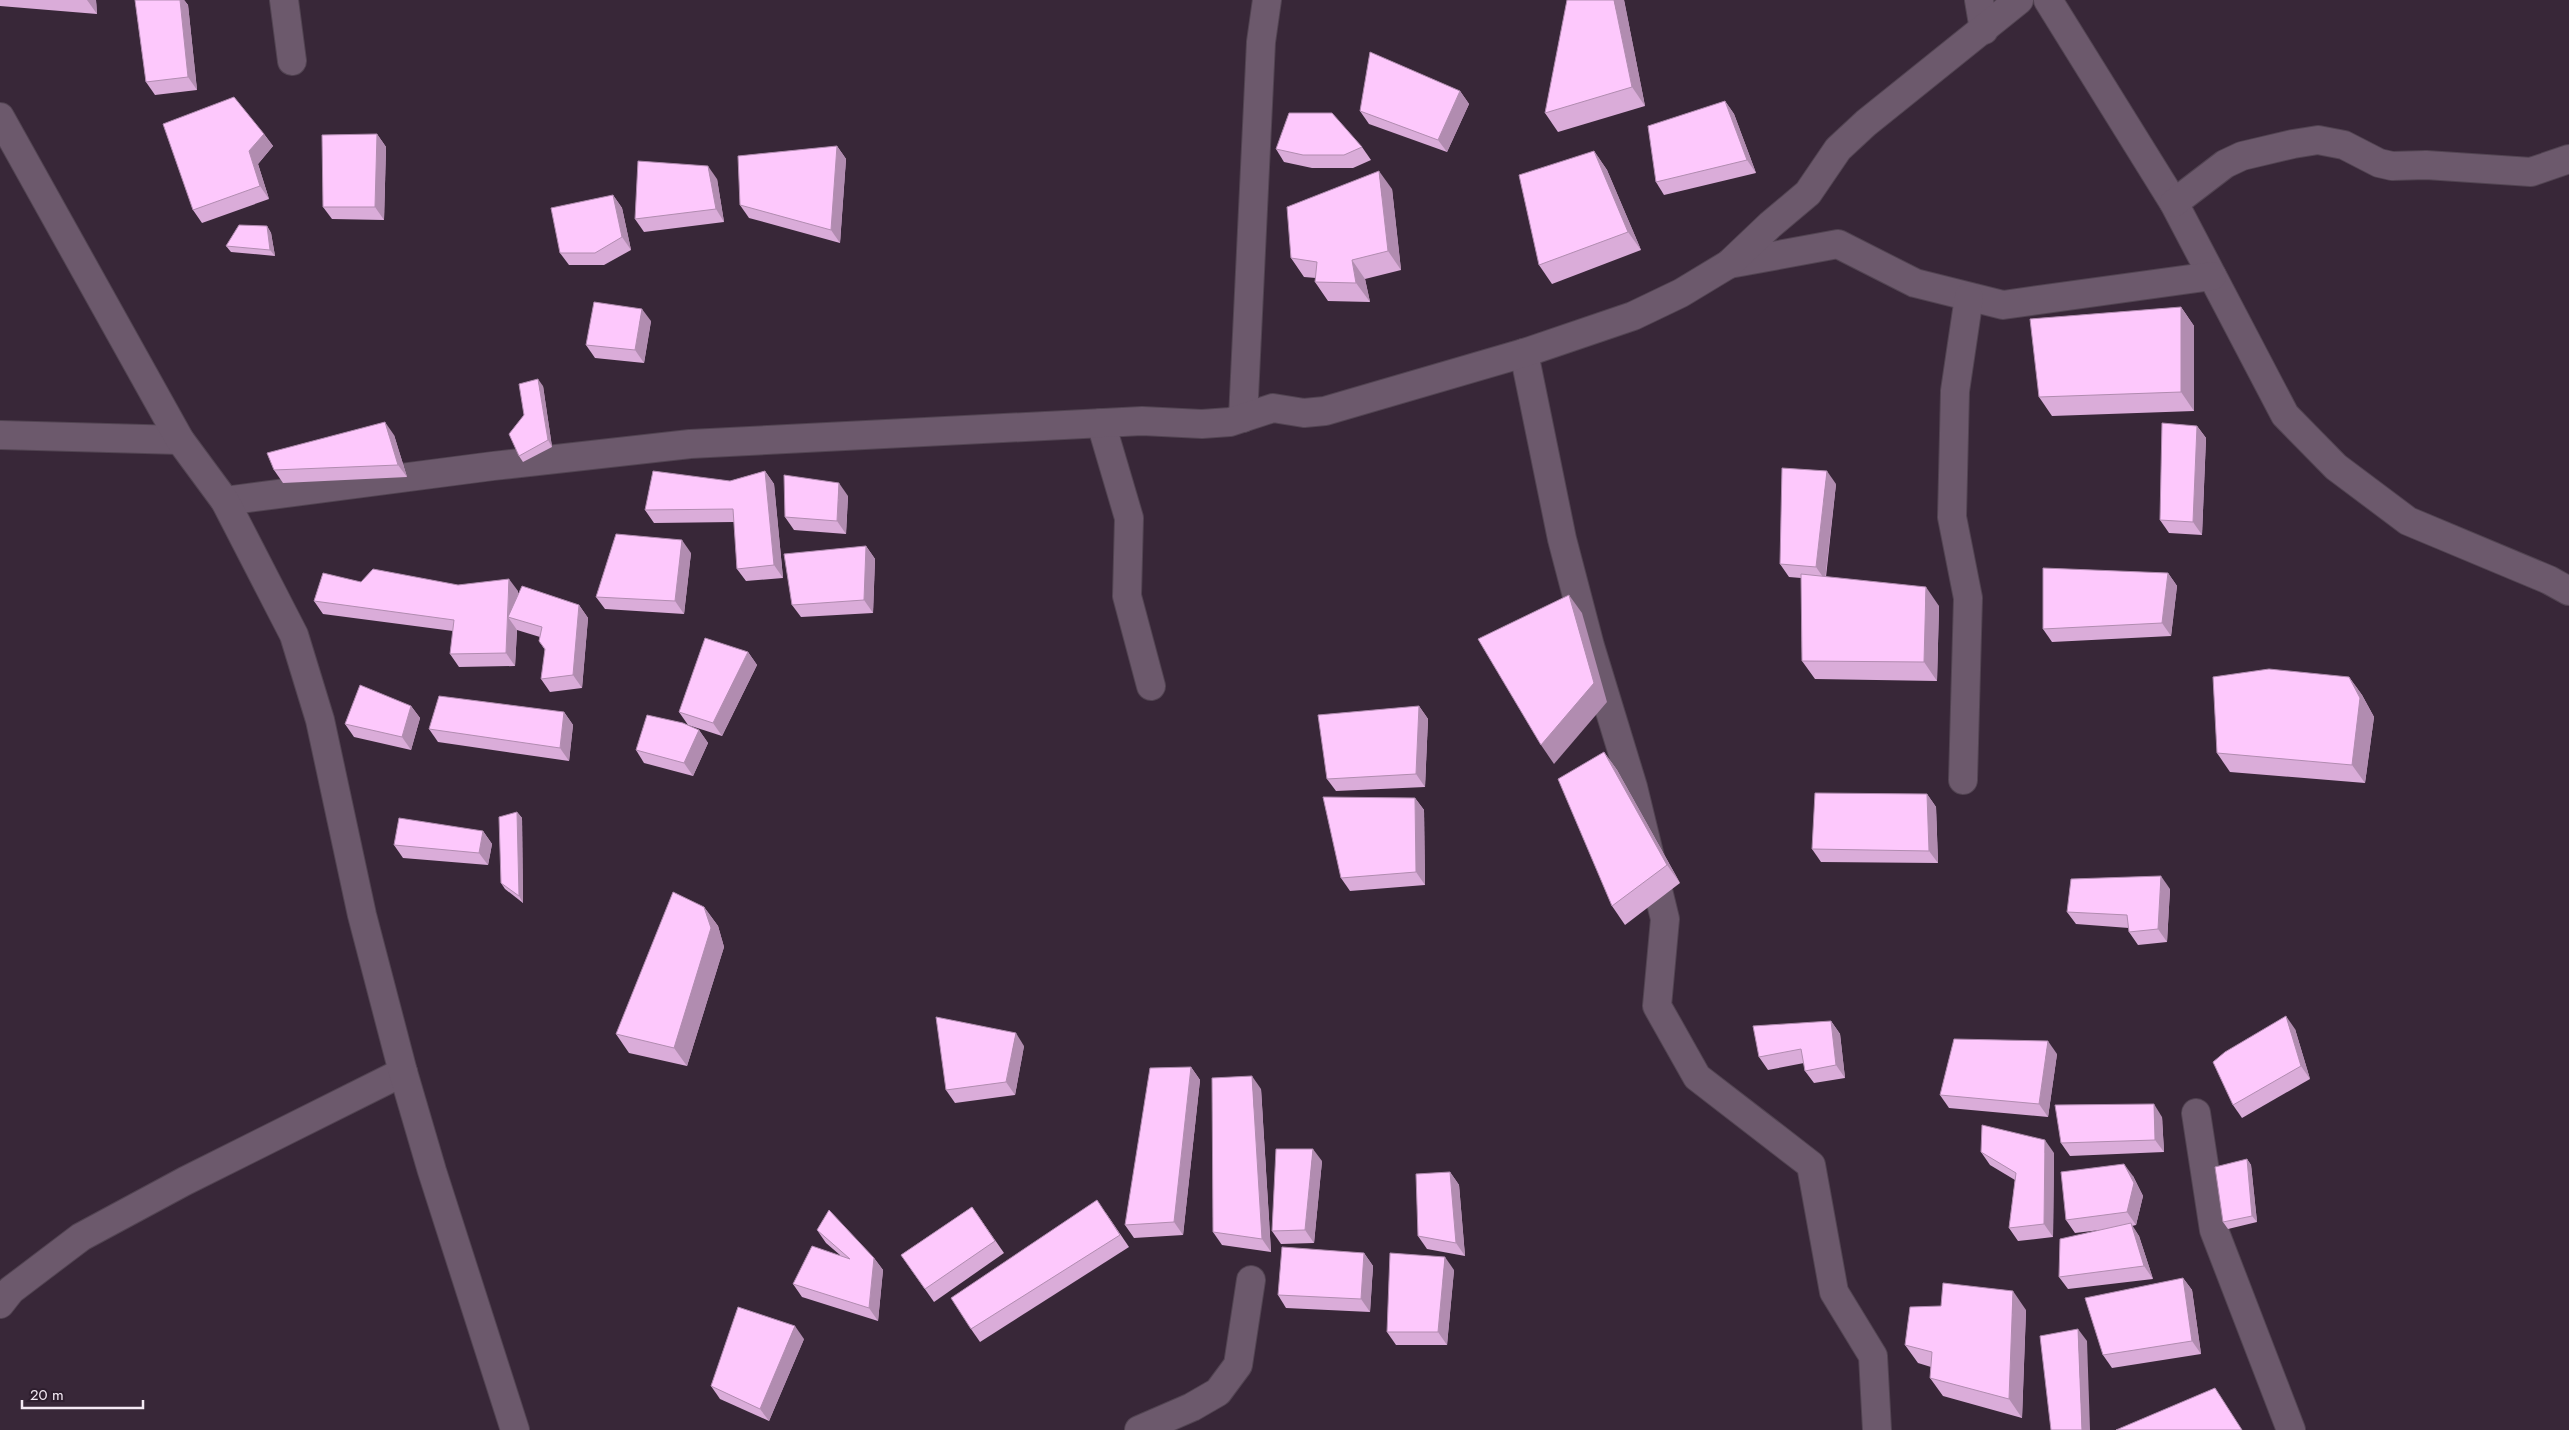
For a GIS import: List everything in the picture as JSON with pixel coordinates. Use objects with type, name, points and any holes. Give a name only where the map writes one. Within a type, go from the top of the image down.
[{"type":"street","points":[[284,0],[292,61]]},
{"type":"street","points":[[1243,418],[1261,42],[1267,0]]},
{"type":"street","points":[[1979,0],[1984,30]]},
{"type":"street","points":[[224,501],[493,466],[690,444],[1142,421],[1202,424],[1243,418],[1272,408],[1304,413],[1325,411],[1524,353],[1633,316],[1681,293],[1729,264],[1770,225],[1808,193],[1838,149],[1866,123],[2019,0]]},
{"type":"street","points":[[2048,0],[2174,203],[2285,415],[2336,467],[2408,521],[2550,580],[2569,591]]},
{"type":"street","points":[[0,116],[180,440],[224,501],[294,635],[320,720],[362,915],[403,1072],[432,1171],[515,1430]]},
{"type":"street","points":[[2174,203],[2225,164],[2242,156],[2318,140],[2344,145],[2379,163],[2392,166],[2426,165],[2531,172],[2569,160]]},
{"type":"street","points":[[1729,264],[1838,244],[1915,283],[2003,305],[2212,276]]},
{"type":"street","points":[[1963,780],[1968,598],[1952,517],[1955,391],[1969,296]]},
{"type":"street","points":[[1524,353],[1562,539],[1590,646],[1633,787],[1665,919],[1657,1006],[1697,1077],[1810,1165],[1834,1292],[1873,1356],[1877,1430]]},
{"type":"street","points":[[1101,423],[1129,518],[1127,596],[1151,686]]},
{"type":"street","points":[[0,435],[180,440]]},
{"type":"street","points":[[0,1304],[11,1290],[81,1237],[185,1181],[403,1072]]},
{"type":"street","points":[[2196,1112],[2214,1230],[2291,1430]]},
{"type":"street","points":[[1139,1430],[1192,1407],[1218,1392],[1238,1365],[1252,1280]]},
{"type":"building","points":[[135,0],[180,0],[188,77],[146,82]]},
{"type":"building","points":[[1567,0],[1614,0],[1632,87],[1545,113]]},
{"type":"building","points":[[1370,52],[1460,91],[1438,140],[1360,111]]},
{"type":"building","points":[[234,97],[264,134],[249,151],[260,186],[193,210],[163,124]]},
{"type":"building","points":[[1725,101],[1747,160],[1656,182],[1648,126]]},
{"type":"building","points":[[1289,113],[1332,113],[1362,147],[1344,155],[1303,155],[1276,149]]},
{"type":"building","points":[[377,134],[375,207],[323,207],[322,135]]},
{"type":"building","points":[[837,146],[831,230],[740,205],[738,156]]},
{"type":"building","points":[[1594,151],[1628,232],[1539,265],[1519,175]]},
{"type":"building","points":[[638,161],[708,166],[716,209],[635,219]]},
{"type":"building","points":[[1379,171],[1388,251],[1352,260],[1356,283],[1315,282],[1317,262],[1291,258],[1287,207]]},
{"type":"building","points":[[613,195],[622,237],[595,253],[560,253],[551,208]]},
{"type":"building","points":[[239,225],[267,226],[270,250],[226,246]]},
{"type":"building","points":[[594,302],[642,309],[635,350],[586,345]]},
{"type":"building","points":[[2181,307],[2181,392],[2039,397],[2030,319]]},
{"type":"building","points":[[538,379],[548,440],[519,456],[509,434],[524,415],[519,384]]},
{"type":"building","points":[[385,422],[398,465],[274,470],[267,453]]},
{"type":"building","points":[[2162,423],[2197,426],[2193,522],[2160,520]]},
{"type":"building","points":[[1782,468],[1827,471],[1816,567],[1780,564]]},
{"type":"building","points":[[653,471],[730,481],[765,471],[774,565],[737,569],[733,509],[645,510]]},
{"type":"building","points":[[784,475],[839,483],[837,521],[785,517]]},
{"type":"building","points":[[616,534],[682,540],[675,601],[596,597]]},
{"type":"building","points":[[866,546],[864,600],[792,605],[784,554]]},
{"type":"building","points":[[2043,568],[2168,573],[2162,623],[2043,629]]},
{"type":"building","points":[[373,569],[458,585],[509,579],[506,653],[450,654],[454,620],[314,601],[323,573],[361,582]]},
{"type":"building","points":[[1801,574],[1926,587],[1924,662],[1802,661]]},
{"type":"building","points":[[522,586],[579,605],[573,675],[541,679],[545,649],[539,641],[542,627],[508,617]]},
{"type":"building","points":[[1569,595],[1594,683],[1541,745],[1478,639]]},
{"type":"building","points":[[705,638],[748,652],[713,723],[679,712]]},
{"type":"building","points":[[2269,669],[2349,677],[2360,698],[2352,765],[2217,753],[2213,677]]},
{"type":"building","points":[[360,685],[411,706],[402,737],[345,724]]},
{"type":"building","points":[[439,696],[564,712],[560,748],[429,729]]},
{"type":"building","points":[[1419,706],[1416,774],[1327,779],[1318,715]]},
{"type":"building","points":[[647,715],[683,723],[699,730],[684,763],[636,750]]},
{"type":"building","points":[[1604,752],[1667,865],[1612,906],[1558,779]]},
{"type":"building","points":[[1815,793],[1927,794],[1929,851],[1812,849]]},
{"type":"building","points":[[1323,797],[1415,798],[1416,872],[1341,878]]},
{"type":"building","points":[[517,812],[519,896],[501,883],[499,817]]},
{"type":"building","points":[[399,818],[483,831],[479,853],[394,845]]},
{"type":"building","points":[[2161,876],[2158,929],[2129,932],[2127,915],[2067,912],[2071,879]]},
{"type":"building","points":[[673,892],[704,907],[711,928],[674,1048],[616,1034]]},
{"type":"building","points":[[2286,1016],[2301,1066],[2233,1105],[2213,1062],[2225,1052]]},
{"type":"building","points":[[936,1017],[1016,1033],[1006,1082],[946,1090]]},
{"type":"building","points":[[1831,1021],[1836,1065],[1805,1071],[1801,1049],[1759,1057],[1753,1026]]},
{"type":"building","points":[[1954,1039],[2048,1041],[2039,1104],[1940,1095]]},
{"type":"building","points":[[1191,1067],[1174,1222],[1125,1225],[1150,1068]]},
{"type":"building","points":[[1252,1076],[1262,1239],[1213,1232],[1212,1078]]},
{"type":"building","points":[[2154,1104],[2155,1140],[2061,1143],[2055,1105]]},
{"type":"building","points":[[1982,1125],[2045,1140],[2044,1224],[2009,1228],[2016,1173],[1981,1152]]},
{"type":"building","points":[[1276,1149],[1313,1149],[1305,1230],[1272,1231]]},
{"type":"building","points":[[2247,1159],[2252,1216],[2223,1222],[2215,1167]]},
{"type":"building","points":[[2124,1164],[2134,1183],[2127,1212],[2066,1220],[2061,1172]]},
{"type":"building","points":[[1450,1172],[1456,1243],[1418,1236],[1416,1174]]},
{"type":"building","points":[[1097,1200],[1120,1235],[971,1329],[951,1298]]},
{"type":"building","points":[[972,1207],[995,1241],[925,1289],[901,1255]]},
{"type":"building","points":[[829,1210],[874,1258],[869,1308],[793,1284],[812,1246],[850,1259],[817,1230]]},
{"type":"building","points":[[2131,1223],[2144,1266],[2059,1277],[2060,1239]]},
{"type":"building","points":[[1282,1247],[1364,1253],[1361,1299],[1278,1295]]},
{"type":"building","points":[[1390,1253],[1445,1257],[1438,1332],[1387,1332]]},
{"type":"building","points":[[2183,1278],[2192,1341],[2103,1355],[2085,1298]]},
{"type":"building","points":[[1943,1283],[2013,1291],[2009,1399],[1930,1378],[1932,1352],[1905,1345],[1910,1307],[1941,1306]]},
{"type":"building","points":[[738,1307],[795,1326],[760,1409],[711,1386]]},
{"type":"building","points":[[2078,1329],[2082,1430],[2051,1430],[2040,1336]]},
{"type":"building","points":[[2215,1388],[2242,1430],[2116,1430]]}]
